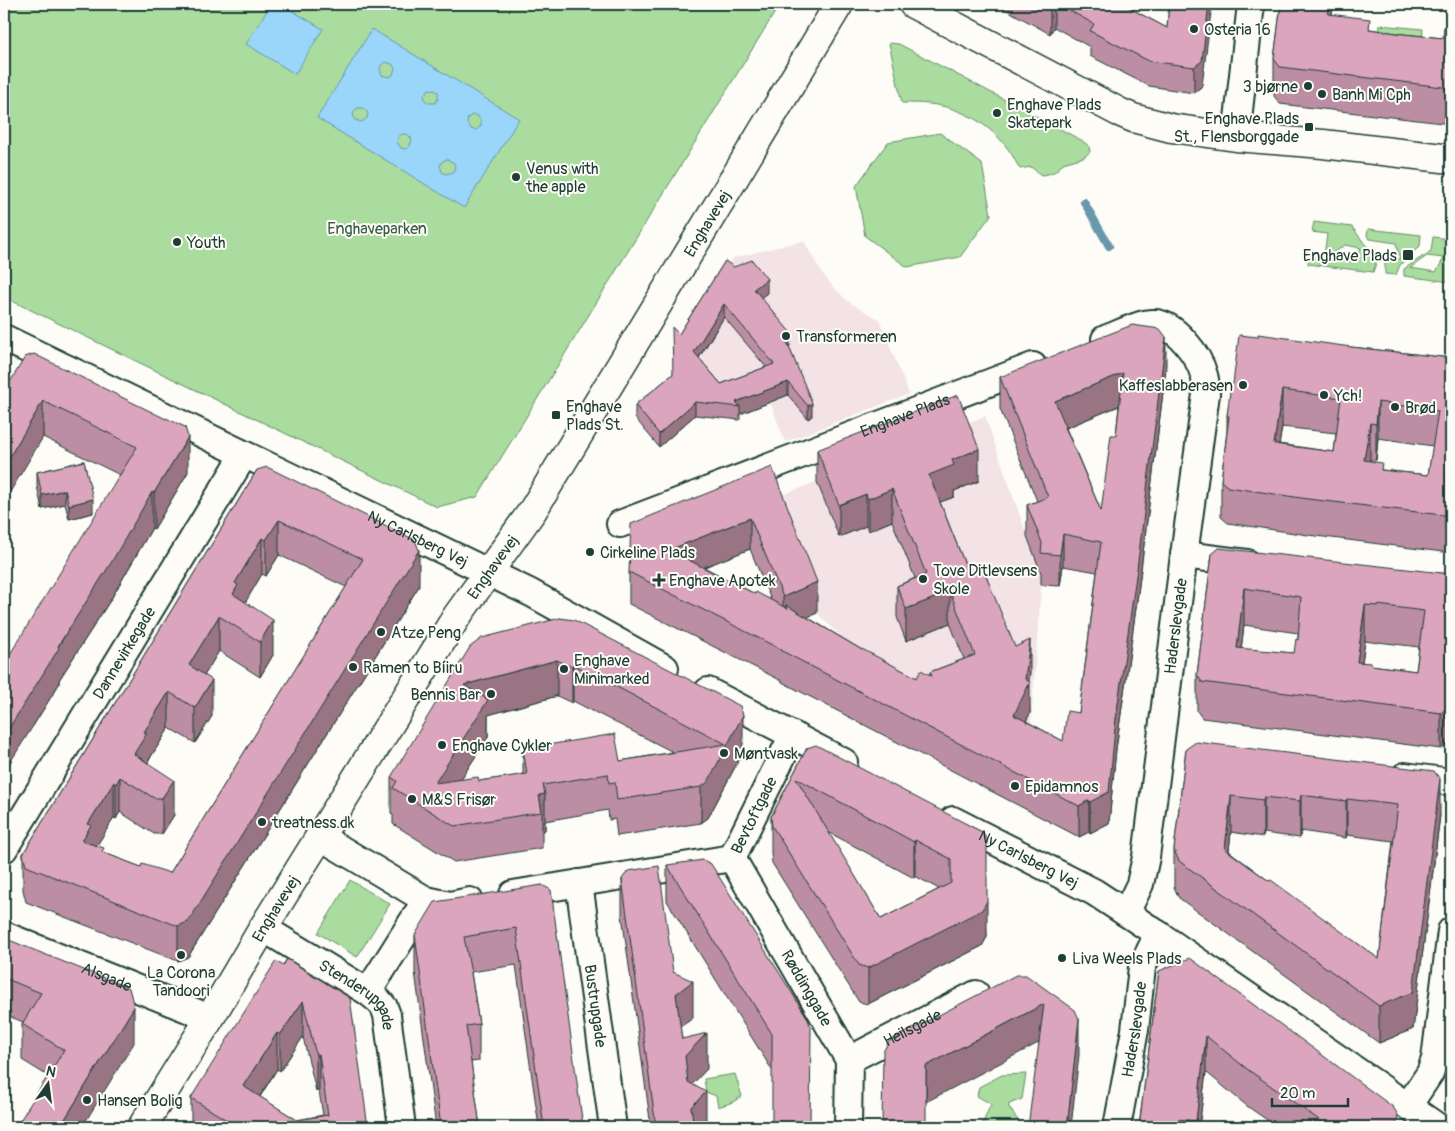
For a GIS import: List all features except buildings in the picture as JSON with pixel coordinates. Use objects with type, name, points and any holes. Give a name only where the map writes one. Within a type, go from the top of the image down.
[{"type":"street","name":"Enghavevej","points":[[142,1127],[319,836],[456,616],[533,510],[839,4]]},
{"type":"street","points":[[913,4],[1133,118],[1171,128],[1236,137],[1451,159]]},
{"type":"street","points":[[1236,137],[1252,4]]},
{"type":"street","name":"Haderslevgade","points":[[1081,348],[1141,326],[1153,323],[1164,324],[1185,342],[1198,360],[1204,375],[1206,394],[1146,857],[1140,884],[1126,913]]},
{"type":"street","name":"Ny Carlsberg Vej","points":[[7,347],[244,455],[532,593],[650,660],[861,771]]},
{"type":"street","name":"Enghave Plads","points":[[620,524],[1053,358]]},
{"type":"street","name":"Dannevirkegade","points":[[4,849],[244,455]]},
{"type":"street","points":[[1184,555],[1273,566]]},
{"type":"street","name":"Bevtoftgade","points":[[319,836],[426,900],[450,905],[732,858],[793,735]]},
{"type":"street","points":[[1384,773],[1451,782]]},
{"type":"street","name":"Ny Carlsberg Vej","points":[[928,807],[1094,892],[1438,1127]]},
{"type":"street","name":"Røddinggade","points":[[732,858],[848,1060],[848,1127]]},
{"type":"street","name":"Bustrupgade","points":[[579,883],[613,1127]]},
{"type":"street","points":[[368,992],[426,900]]},
{"type":"street","name":"Stenderupgade","points":[[263,928],[368,992],[384,1007],[387,1015],[402,1127]]},
{"type":"street","points":[[1408,1106],[1430,1072],[1435,1059],[1451,931]]},
{"type":"street","name":"Haderslevgade","points":[[1117,1127],[1135,1030],[1142,967],[1158,934]]},
{"type":"street","name":"Alsgade","points":[[4,936],[210,1018]]},
{"type":"street","name":"Heilsgade","points":[[848,1060],[976,994]]},
{"type":"shaded area","name":"Transformeren","points":[[802,241],[805,243],[821,272],[834,288],[850,303],[879,319],[909,394],[785,442],[770,402],[726,419],[700,411],[659,447],[635,418],[676,384],[716,288],[733,258]]},
{"type":"shaded area","name":"Tove Ditlevsens Skole","points":[[985,416],[1042,574],[1030,736],[847,643],[817,613],[772,499]]},
{"type":"green space","name":"Enghaveparken","points":[[4,4],[780,4],[477,497],[437,507],[4,297]]},
{"type":"green space","points":[[1380,25],[1423,29],[1421,50],[1378,46]]},
{"type":"green space","name":"Enghave Plads Skatepark","points":[[889,43],[899,44],[1081,140],[1089,146],[1090,152],[1084,157],[1063,163],[1059,169],[1048,174],[1041,175],[1031,167],[1020,169],[1001,140],[973,118],[941,106],[923,103],[902,103]]},
{"type":"green space","points":[[940,133],[982,164],[991,215],[960,257],[907,267],[865,236],[856,186],[888,142]]},
{"type":"green space","points":[[1314,222],[1352,227],[1377,260],[1373,272],[1308,264],[1309,254],[1324,256],[1327,234],[1312,232]],"holes":[[[1345,245],[1361,248],[1353,262],[1326,258]]]},
{"type":"green space","points":[[1368,229],[1421,235],[1420,246],[1400,265],[1396,275],[1385,274],[1385,257],[1400,259],[1396,243],[1370,239],[1367,236]]},
{"type":"green space","points":[[1433,237],[1451,239],[1451,282],[1404,276],[1404,269],[1431,251]],"holes":[[[1427,256],[1444,258],[1436,272],[1410,268]]]},
{"type":"green space","points":[[350,880],[390,904],[357,957],[318,933]]},
{"type":"green space","points":[[735,1074],[742,1096],[733,1102],[718,1107],[716,1096],[706,1092],[704,1079]]},
{"type":"green space","points":[[1026,1074],[1022,1099],[1009,1104],[1019,1122],[1019,1127],[981,1127],[991,1104],[977,1096],[979,1087],[1002,1075]]},
{"type":"water","points":[[271,4],[281,4],[323,29],[295,74],[246,44]]},
{"type":"water","points":[[372,29],[519,119],[464,208],[317,118]],"holes":[[[385,62],[392,64],[395,68],[393,75],[389,77],[382,75],[380,71]],[[429,89],[438,92],[438,99],[435,103],[428,103],[424,95]],[[363,108],[368,113],[367,118],[362,122],[355,120],[353,115],[355,110]],[[472,115],[477,115],[481,121],[481,126],[476,130],[471,129],[467,123],[468,118]],[[402,134],[407,134],[412,139],[410,146],[406,149],[401,148],[397,142],[398,137]],[[447,159],[454,163],[455,167],[453,172],[446,174],[442,172],[440,165]]]},
{"type":"waterway","points":[[1084,202],[1109,246]]},
{"type":"place","name":"Osteria 16","points":[[1194,29]]},
{"type":"place","name":"3 bjørne","points":[[1308,86]]},
{"type":"place","name":"Banh Mi Cph","points":[[1322,94]]},
{"type":"place","name":"Enghave Plads Skatepark","points":[[997,113]]},
{"type":"place","name":"Enghave Plads St., Flensborggade","points":[[1309,127]]},
{"type":"place","name":"Venus with the apple","points":[[516,177]]},
{"type":"place","name":"Youth","points":[[177,242]]},
{"type":"place","name":"Enghave Plads","points":[[1408,255]]},
{"type":"place","name":"Transformeren","points":[[786,336]]},
{"type":"place","name":"Kaffeslabberasen","points":[[1243,385]]},
{"type":"place","name":"Ych!","points":[[1324,395]]},
{"type":"place","name":"Brød","points":[[1395,407]]},
{"type":"place","name":"Enghave Plads St.","points":[[556,415]]},
{"type":"place","name":"Cirkeline Plads","points":[[590,552]]},
{"type":"place","name":"Tove Ditlevsens Skole","points":[[923,579]]},
{"type":"place","name":"Enghave Apotek","points":[[659,580]]},
{"type":"place","name":"Atze Peng","points":[[381,632]]},
{"type":"place","name":"Ramen to Bíiru","points":[[353,667]]},
{"type":"place","name":"Enghave Minimarked","points":[[564,669]]},
{"type":"place","name":"Bennis Bar","points":[[491,694]]},
{"type":"place","name":"Enghave Cykler","points":[[442,745]]},
{"type":"place","name":"Møntvask","points":[[724,753]]},
{"type":"place","name":"Epidamnos","points":[[1015,786]]},
{"type":"place","name":"M&S Frisør","points":[[412,799]]},
{"type":"place","name":"treatness.dk","points":[[262,822]]},
{"type":"place","name":"La Corona Tandoori","points":[[181,955]]},
{"type":"place","name":"Liva Weels Plads","points":[[1062,958]]},
{"type":"place","name":"Hansen Bolig","points":[[87,1100]]}]
